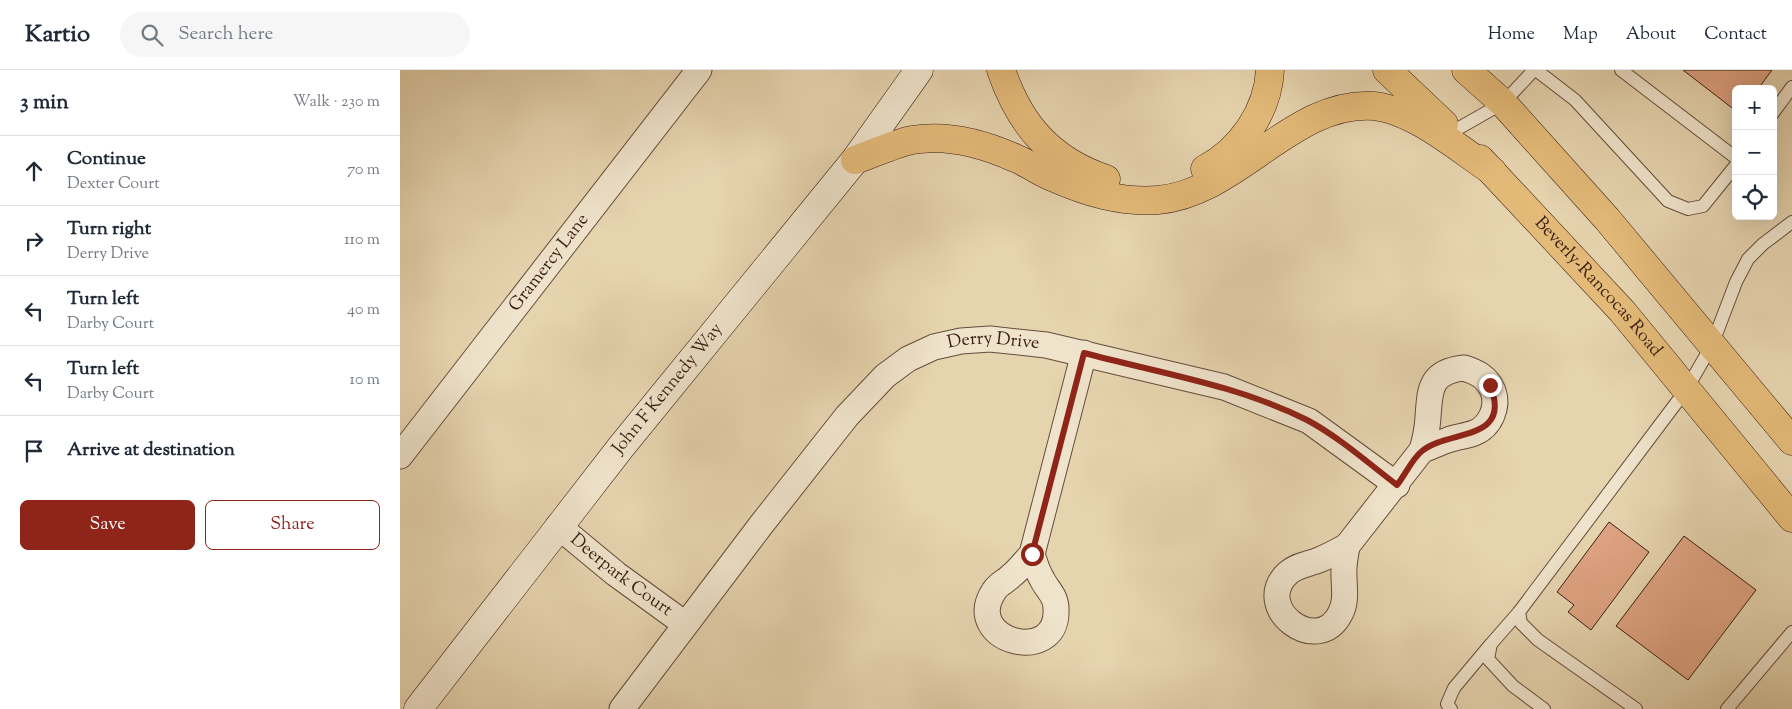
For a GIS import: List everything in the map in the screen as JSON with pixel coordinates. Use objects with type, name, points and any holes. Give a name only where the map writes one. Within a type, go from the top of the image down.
[{"type":"main road","points":[[1001,70],[1008,91],[1026,124],[1051,150],[1082,171],[1118,183],[1155,184],[1190,177],[1222,160],[1246,135],[1258,113],[1270,70]]},
{"type":"main road","name":"Beverly-Rancocas Road","points":[[1387,70],[1492,171],[1622,311],[1792,518]]},
{"type":"main road","points":[[1466,70],[1503,103],[1607,219],[1792,442]]},
{"type":"main road","points":[[855,160],[912,140],[946,139],[981,144],[1086,190],[1122,199],[1160,200],[1198,190],[1234,170],[1304,124],[1340,110],[1374,106],[1406,114],[1492,171]]},
{"type":"street","name":"Gramercy Lane","points":[[400,456],[699,70]]},
{"type":"street","name":"John F Kennedy Way","points":[[418,709],[558,526],[855,160],[919,70]]},
{"type":"street","name":"Derry Drive","points":[[622,709],[685,624],[847,416],[885,376],[908,359],[934,346],[961,341],[990,339],[1046,346],[1084,353],[1224,387],[1309,421],[1397,485]]},
{"type":"street","points":[[1032,554],[1084,353]]},
{"type":"street","points":[[1347,546],[1397,485],[1422,450]]},
{"type":"street","name":"Deerpark Court","points":[[558,526],[616,574],[685,624]]},
{"type":"lane","points":[[1452,132],[1503,103],[1535,70],[1575,100],[1668,201],[1688,209],[1703,206],[1732,170]]},
{"type":"lane","points":[[1621,70],[1732,155]]},
{"type":"lane","points":[[1777,108],[1792,87]]},
{"type":"lane","points":[[1447,706],[1454,688],[1519,612],[1686,390],[1712,345],[1736,282],[1748,259],[1763,244],[1792,222]]},
{"type":"lane","points":[[1519,612],[1521,623],[1538,640],[1636,709]]},
{"type":"lane","points":[[1727,709],[1792,632]]},
{"type":"lane","points":[[1491,644],[1488,659],[1513,686],[1544,709]]},
{"type":"building","points":[[1683,70],[1772,70],[1761,85],[1732,85],[1732,108]]},
{"type":"building","points":[[1609,522],[1649,552],[1591,630],[1568,612],[1574,605],[1557,592]]},
{"type":"building","points":[[1684,536],[1756,590],[1688,680],[1616,626]]},
{"type":"route","points":[[1032,554],[1084,353],[1224,387],[1282,409],[1309,421],[1397,485],[1422,450],[1449,439],[1474,433],[1484,427],[1491,418],[1495,407],[1495,396],[1490,385]]}]
